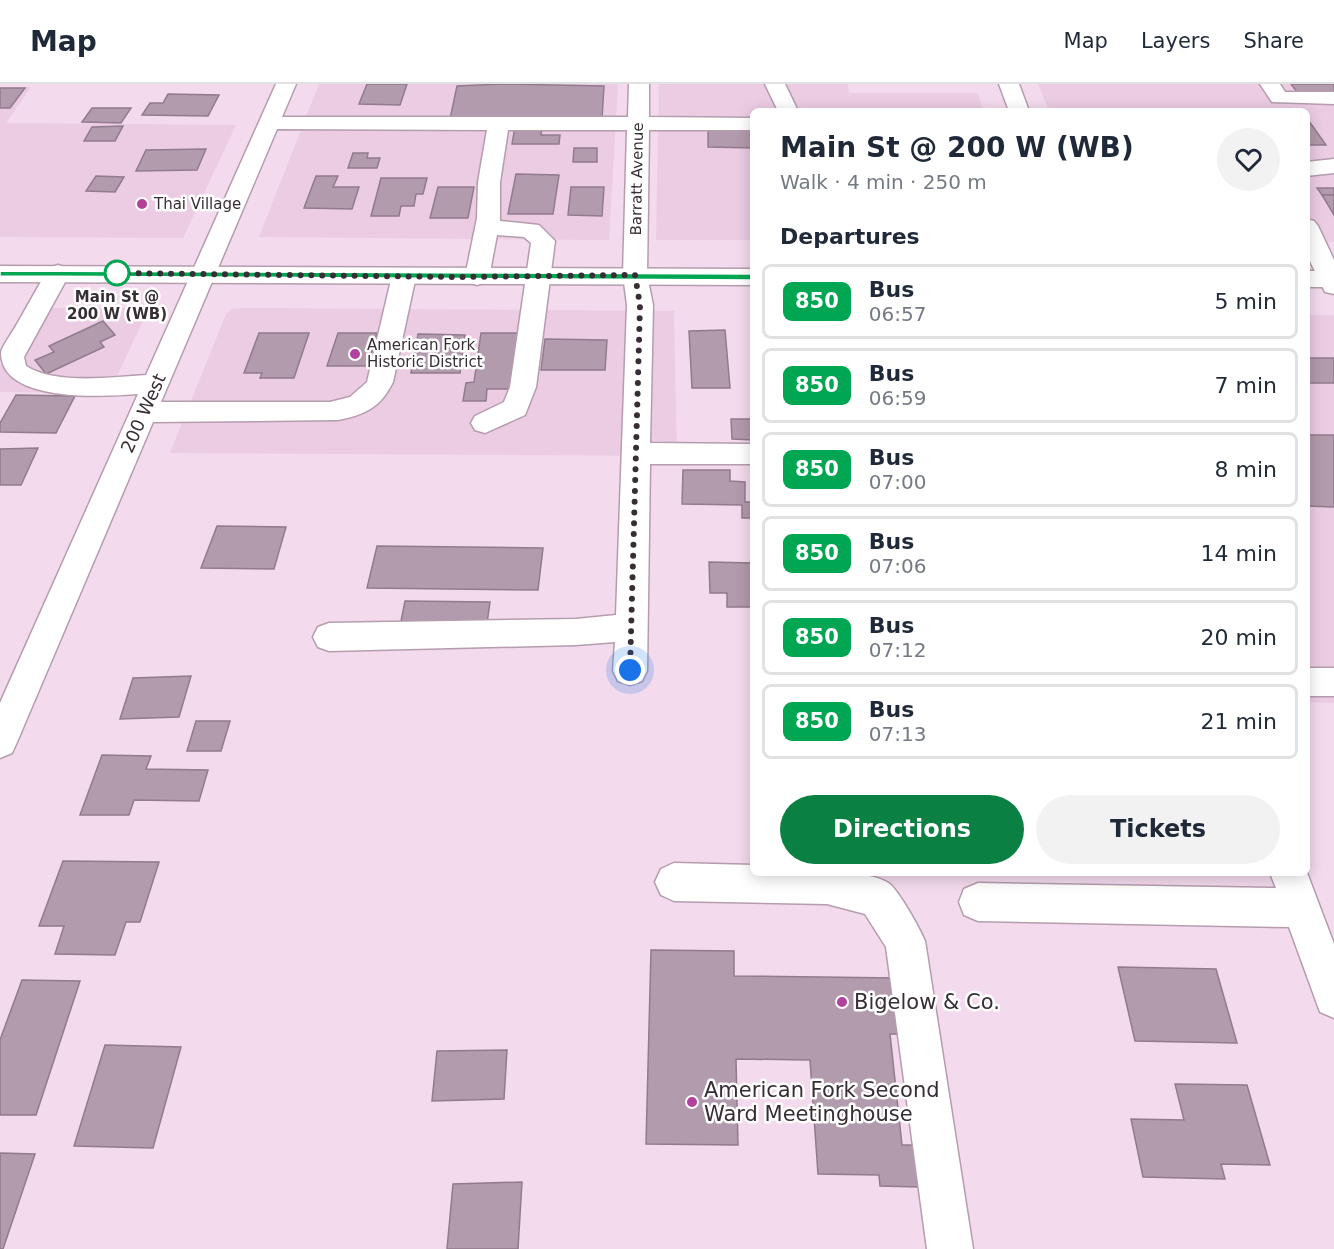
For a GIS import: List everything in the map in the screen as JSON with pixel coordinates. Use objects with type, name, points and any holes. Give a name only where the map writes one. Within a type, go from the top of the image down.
[{"type":"street","name":"200 West","points":[[0,742],[286,84]]},
{"type":"street","name":"Barratt Avenue","points":[[630,670],[640,305],[635,275],[639,84]]},
{"type":"street","points":[[775,84],[787,108]]},
{"type":"street","points":[[1009,84],[1018,108]]},
{"type":"street","points":[[1270,84],[1279,98],[1334,98]]},
{"type":"street","points":[[269,123],[750,124]]},
{"type":"street","points":[[477,277],[487,227],[489,182],[499,123]]},
{"type":"street","points":[[1310,169],[1334,166]]},
{"type":"street","points":[[485,423],[514,408],[523,387],[543,241],[531,230],[487,227]]},
{"type":"street","points":[[1310,237],[1326,281]]},
{"type":"street","points":[[58,273],[11,357],[10,366],[13,371],[26,380],[53,385],[156,384]]},
{"type":"street","points":[[0,274],[750,277]]},
{"type":"street","points":[[144,412],[330,412],[350,408],[367,401],[375,393],[380,382],[404,276]]},
{"type":"street","points":[[636,453],[750,454]]},
{"type":"street","points":[[329,637],[576,632],[631,627]]},
{"type":"street","points":[[1310,682],[1334,682]]},
{"type":"street","points":[[674,882],[827,885],[877,898],[905,941],[950,1249]]},
{"type":"street","points":[[978,902],[1295,890],[1334,998]]},
{"type":"shaded area","points":[[319,84],[618,84],[609,240],[259,237]]},
{"type":"shaded area","points":[[659,84],[848,84],[849,93],[978,93],[982,108],[750,108],[750,240],[656,240]]},
{"type":"shaded area","points":[[1038,84],[1334,84],[1334,242],[1310,242],[1310,108],[1048,108]]},
{"type":"shaded area","points":[[0,87],[31,87],[6,123],[236,125],[183,238],[0,237]]},
{"type":"shaded area","points":[[32,308],[149,308],[109,393],[0,392],[0,366]]},
{"type":"shaded area","points":[[231,309],[674,311],[677,456],[170,453],[226,314]]},
{"type":"shaded area","points":[[1310,315],[1334,315],[1334,703],[1310,702]]},
{"type":"building","points":[[367,84],[407,84],[400,105],[359,104]]},
{"type":"building","points":[[502,84],[604,86],[602,119],[450,119],[457,86]]},
{"type":"building","points":[[1291,84],[1334,84],[1334,92],[1297,92]]},
{"type":"building","points":[[0,88],[25,88],[10,108],[0,108]]},
{"type":"building","points":[[168,94],[219,95],[208,116],[142,115],[150,103],[163,103]]},
{"type":"building","points":[[92,108],[131,108],[121,123],[82,122]]},
{"type":"building","points":[[1310,123],[1326,145],[1310,145]]},
{"type":"building","points":[[123,126],[115,141],[84,141],[92,127]]},
{"type":"building","points":[[515,127],[542,128],[541,135],[560,135],[559,144],[512,144]]},
{"type":"building","points":[[708,128],[750,128],[750,148],[708,147]]},
{"type":"building","points":[[574,148],[597,148],[597,162],[573,162]]},
{"type":"building","points":[[206,149],[197,170],[136,171],[146,150]]},
{"type":"building","points":[[353,153],[368,153],[367,158],[380,158],[377,168],[348,168]]},
{"type":"building","points":[[516,174],[559,175],[553,214],[508,214]]},
{"type":"building","points":[[96,176],[124,177],[115,192],[86,191]]},
{"type":"building","points":[[316,176],[338,176],[333,187],[359,187],[352,209],[304,208]]},
{"type":"building","points":[[381,178],[427,178],[423,194],[416,194],[414,206],[401,206],[399,216],[371,216]]},
{"type":"building","points":[[438,187],[474,187],[468,218],[430,218]]},
{"type":"building","points":[[571,187],[604,187],[602,216],[568,215]]},
{"type":"building","points":[[1317,188],[1334,188],[1334,195],[1322,195]]},
{"type":"building","points":[[1322,195],[1334,195],[1334,215]]},
{"type":"building","points":[[103,321],[115,335],[100,342],[104,347],[46,374],[35,360],[54,352],[49,346]]},
{"type":"building","points":[[725,330],[730,388],[692,388],[689,331]]},
{"type":"building","points":[[259,333],[309,333],[294,378],[260,378],[262,373],[244,373]]},
{"type":"building","points":[[338,333],[377,333],[368,366],[327,366]]},
{"type":"building","points":[[481,333],[524,333],[518,389],[487,389],[486,401],[463,401],[466,383],[474,382]]},
{"type":"building","points":[[418,334],[465,335],[460,373],[411,373]]},
{"type":"building","points":[[545,339],[607,340],[605,370],[541,370]]},
{"type":"building","points":[[1310,358],[1334,358],[1334,383],[1310,383]]},
{"type":"building","points":[[16,395],[75,396],[56,433],[0,432],[0,423]]},
{"type":"building","points":[[731,419],[750,419],[750,440],[732,439]]},
{"type":"building","points":[[1310,435],[1334,435],[1334,507],[1310,506]]},
{"type":"building","points":[[38,448],[21,485],[0,485],[0,449]]},
{"type":"building","points":[[683,470],[730,470],[730,481],[745,482],[745,502],[750,502],[750,518],[742,518],[742,505],[682,504]]},
{"type":"building","points":[[217,526],[286,527],[274,569],[201,568]]},
{"type":"building","points":[[377,546],[543,548],[538,590],[367,588]]},
{"type":"building","points":[[709,562],[750,563],[750,607],[727,607],[727,593],[710,593]]},
{"type":"building","points":[[405,601],[490,602],[487,623],[401,621]]},
{"type":"building","points":[[191,676],[179,717],[120,719],[133,678]]},
{"type":"building","points":[[196,721],[230,721],[221,751],[187,751]]},
{"type":"building","points":[[102,755],[151,756],[146,769],[208,770],[199,801],[134,800],[129,815],[80,815]]},
{"type":"building","points":[[63,861],[159,862],[140,922],[126,922],[115,955],[55,954],[64,926],[39,926]]},
{"type":"building","name":"American Fork Second Ward Meetinghouse","points":[[651,950],[734,951],[734,976],[897,978],[903,1034],[890,1034],[902,1145],[914,1145],[918,1187],[880,1186],[879,1175],[818,1174],[810,1060],[736,1059],[738,1145],[646,1144]]},
{"type":"building","points":[[1118,967],[1216,969],[1237,1043],[1135,1041]]},
{"type":"building","points":[[22,980],[80,981],[36,1115],[0,1115],[0,1040]]},
{"type":"building","points":[[105,1045],[181,1047],[153,1148],[74,1146]]},
{"type":"building","points":[[507,1050],[504,1099],[432,1101],[437,1051]]},
{"type":"building","points":[[1175,1084],[1247,1085],[1270,1165],[1221,1164],[1225,1179],[1143,1177],[1131,1119],[1184,1120]]},
{"type":"building","points":[[0,1153],[35,1154],[3,1249],[0,1249]]},
{"type":"building","points":[[522,1182],[518,1249],[447,1249],[453,1184]]},
{"type":"bus line","name":"850","points":[[0,274],[750,277]]},
{"type":"place","name":"Thai Village","points":[[142,204]]},
{"type":"place","name":"Main St @ 200 W (WB)","points":[[117,273]]},
{"type":"place","name":"American Fork Historic District","points":[[355,354]]},
{"type":"place","name":"Bigelow & Co.","points":[[842,1002]]},
{"type":"place","name":"American Fork Second Ward Meetinghouse","points":[[692,1102]]},
{"type":"route","points":[[117,273],[459,277],[635,275],[640,305],[630,670]]}]
